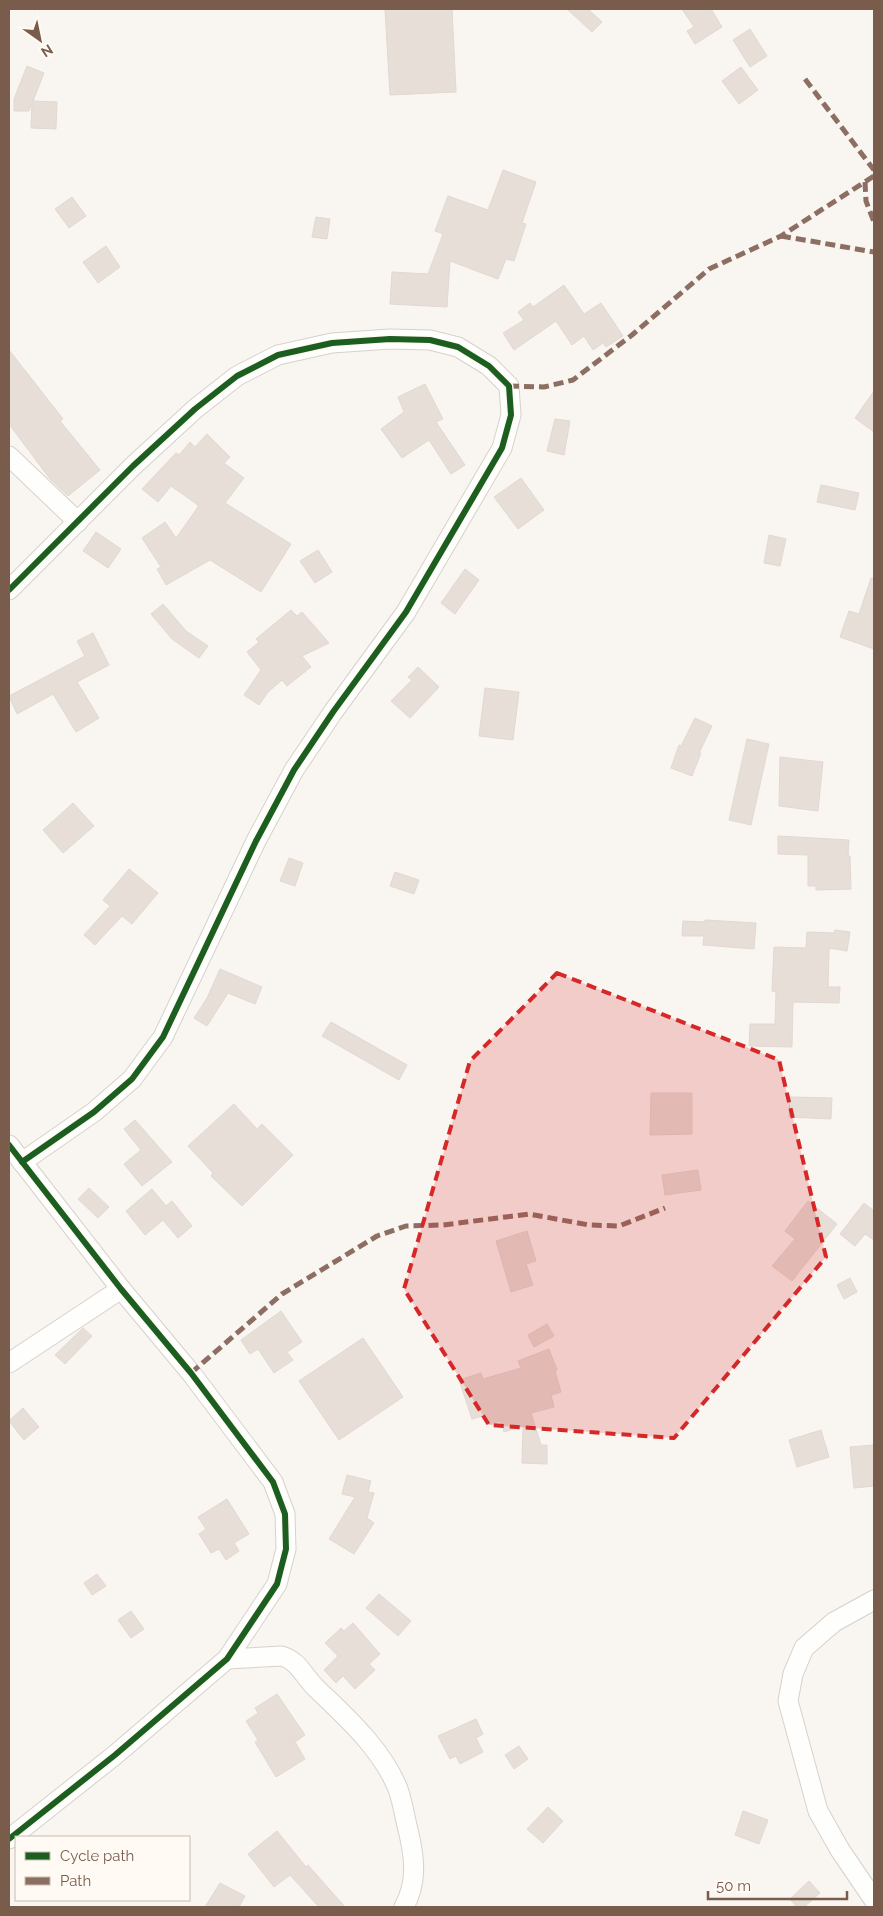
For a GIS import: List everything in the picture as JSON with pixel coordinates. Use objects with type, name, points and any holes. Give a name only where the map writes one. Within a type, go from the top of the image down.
[{"type":"street","points":[[9,590],[133,466],[195,409],[237,376],[278,355],[332,343],[390,339],[430,340],[458,347],[489,366],[509,386],[511,415],[502,448],[406,612],[333,712],[294,770],[256,841],[163,1037],[132,1079],[94,1112],[22,1162]]},
{"type":"street","points":[[9,456],[78,522]]},
{"type":"street","points":[[9,1145],[121,1289],[191,1373],[273,1482],[285,1514],[286,1549],[277,1584],[228,1659],[115,1755],[9,1840]]},
{"type":"street","points":[[9,1363],[121,1289]]},
{"type":"street","points":[[874,1600],[834,1622],[804,1648],[793,1674],[788,1701],[818,1811],[840,1850],[874,1900]]},
{"type":"street","points":[[228,1659],[282,1656],[290,1658],[298,1664],[310,1683],[341,1710],[381,1758],[398,1789],[415,1861],[412,1892],[404,1907]]},
{"type":"highlighted area","points":[[557,973],[779,1060],[826,1257],[674,1438],[489,1425],[404,1289],[470,1061]]},
{"type":"building","points":[[385,9],[452,9],[456,92],[390,95]]},
{"type":"building","points":[[567,9],[588,9],[602,22],[592,32]]},
{"type":"building","points":[[682,9],[711,9],[722,27],[695,44],[687,31],[694,27]]},
{"type":"building","points":[[750,29],[767,56],[750,67],[733,40]]},
{"type":"building","points":[[27,66],[44,73],[33,101],[57,102],[56,129],[31,128],[32,102],[29,111],[14,111],[14,99]]},
{"type":"building","points":[[741,67],[758,90],[739,104],[722,81]]},
{"type":"building","points":[[503,170],[536,182],[522,223],[526,224],[514,261],[506,259],[498,279],[450,261],[447,307],[390,304],[392,272],[428,274],[443,234],[435,231],[448,196],[488,210]]},
{"type":"building","points":[[72,197],[86,216],[69,228],[55,209]]},
{"type":"building","points":[[316,217],[330,219],[327,239],[312,237]]},
{"type":"building","points":[[106,246],[120,267],[98,283],[83,262]]},
{"type":"building","points":[[564,285],[584,314],[601,303],[623,336],[606,347],[603,343],[593,350],[584,336],[572,345],[556,321],[514,350],[503,333],[524,320],[518,312],[530,303],[533,307]]},
{"type":"building","points":[[9,350],[63,419],[60,421],[100,470],[68,496],[50,479],[9,424]]},
{"type":"building","points":[[425,384],[443,419],[436,422],[465,465],[451,474],[429,440],[402,458],[381,429],[404,412],[398,397]]},
{"type":"building","points":[[874,391],[874,432],[855,418]]},
{"type":"building","points":[[555,419],[570,421],[564,455],[547,451]]},
{"type":"building","points":[[207,434],[230,457],[224,463],[244,478],[225,503],[291,544],[261,592],[210,560],[166,585],[157,569],[161,567],[142,538],[165,522],[176,538],[198,507],[198,505],[171,486],[158,502],[142,489],[176,453],[179,455],[190,442],[195,447]]},
{"type":"building","points":[[521,478],[544,510],[518,529],[494,497]]},
{"type":"building","points":[[821,485],[859,493],[855,510],[817,502]]},
{"type":"building","points":[[96,532],[121,549],[108,568],[83,551]]},
{"type":"building","points":[[769,535],[786,539],[780,566],[764,563]]},
{"type":"building","points":[[318,550],[332,572],[315,583],[300,561]]},
{"type":"building","points":[[465,569],[479,580],[455,614],[441,603]]},
{"type":"building","points":[[871,578],[874,578],[874,649],[840,637],[849,611],[859,614]]},
{"type":"building","points":[[163,604],[186,631],[208,646],[199,658],[172,639],[151,614]]},
{"type":"building","points":[[291,610],[297,616],[302,612],[329,643],[302,656],[311,667],[287,686],[282,680],[268,692],[259,705],[244,695],[261,670],[247,652],[259,642],[256,639]]},
{"type":"building","points":[[93,633],[109,665],[77,682],[99,718],[76,732],[53,694],[17,714],[9,696],[85,656],[77,641]]},
{"type":"building","points":[[418,667],[439,687],[410,718],[391,701],[412,680],[408,677]]},
{"type":"building","points":[[485,688],[519,692],[513,740],[479,736]]},
{"type":"building","points":[[695,718],[712,726],[699,753],[701,753],[692,776],[671,768],[679,745],[681,746]]},
{"type":"building","points":[[747,739],[769,744],[751,825],[729,820]]},
{"type":"building","points":[[780,757],[823,762],[818,811],[779,806]]},
{"type":"building","points":[[73,803],[94,826],[63,853],[43,830]]},
{"type":"building","points":[[778,836],[849,840],[848,856],[850,856],[851,889],[816,890],[816,886],[808,886],[808,855],[778,854]]},
{"type":"building","points":[[289,858],[303,863],[295,886],[280,881]]},
{"type":"building","points":[[129,869],[158,893],[132,924],[122,916],[95,945],[84,935],[110,906],[103,900]]},
{"type":"building","points":[[395,872],[419,880],[414,894],[390,886]]},
{"type":"building","points":[[705,920],[756,923],[754,949],[703,945],[704,936],[682,936],[683,921],[705,922]]},
{"type":"building","points":[[835,930],[850,932],[847,951],[829,948],[828,987],[840,987],[839,1003],[793,1002],[792,1047],[749,1046],[750,1024],[775,1024],[776,992],[772,991],[774,947],[806,948],[807,932],[834,933]]},
{"type":"building","points":[[220,969],[262,987],[255,1004],[228,993],[207,1026],[194,1018],[207,998]]},
{"type":"building","points":[[331,1022],[407,1065],[399,1080],[322,1036]]},
{"type":"building","points":[[651,1093],[692,1093],[692,1134],[650,1135]]},
{"type":"building","points":[[790,1097],[832,1098],[831,1119],[789,1117]]},
{"type":"building","points":[[234,1104],[257,1129],[262,1124],[293,1155],[242,1206],[211,1176],[213,1173],[188,1146]]},
{"type":"building","points":[[135,1120],[172,1162],[142,1186],[124,1164],[141,1150],[124,1129]]},
{"type":"building","points":[[698,1170],[701,1190],[665,1195],[662,1175]]},
{"type":"building","points":[[89,1188],[109,1207],[98,1218],[78,1199]]},
{"type":"building","points":[[152,1189],[166,1206],[172,1201],[192,1226],[178,1238],[163,1220],[145,1235],[126,1211]]},
{"type":"building","points":[[808,1201],[837,1224],[792,1281],[772,1266],[795,1239],[785,1231]]},
{"type":"building","points":[[864,1203],[874,1211],[874,1240],[865,1234],[855,1246],[840,1234]]},
{"type":"building","points":[[527,1231],[536,1261],[526,1264],[533,1285],[511,1292],[496,1241]]},
{"type":"building","points":[[850,1278],[857,1292],[844,1299],[837,1285]]},
{"type":"building","points":[[281,1311],[302,1342],[287,1352],[293,1360],[274,1373],[258,1349],[250,1354],[241,1340]]},
{"type":"building","points":[[547,1324],[554,1336],[534,1347],[528,1335]]},
{"type":"building","points":[[83,1328],[92,1336],[65,1364],[55,1355]]},
{"type":"building","points":[[363,1338],[403,1397],[339,1440],[299,1381]]},
{"type":"building","points":[[549,1349],[557,1370],[555,1371],[561,1392],[551,1395],[554,1407],[531,1413],[541,1445],[547,1445],[547,1464],[522,1463],[523,1426],[504,1432],[501,1421],[488,1424],[486,1415],[472,1419],[459,1380],[481,1373],[483,1379],[521,1368],[518,1361]]},
{"type":"building","points":[[23,1408],[39,1427],[24,1440],[9,1421]]},
{"type":"building","points":[[821,1430],[829,1457],[797,1467],[789,1440]]},
{"type":"building","points":[[874,1445],[874,1486],[854,1488],[850,1447]]},
{"type":"building","points":[[347,1475],[371,1481],[368,1492],[374,1493],[367,1518],[374,1523],[354,1554],[329,1539],[355,1497],[342,1494]]},
{"type":"building","points":[[227,1499],[249,1534],[234,1543],[239,1551],[226,1560],[219,1549],[211,1553],[199,1534],[206,1529],[198,1517]]},
{"type":"building","points":[[97,1574],[106,1586],[92,1595],[84,1583]]},
{"type":"building","points":[[379,1594],[411,1621],[398,1636],[366,1608]]},
{"type":"building","points":[[131,1611],[144,1629],[131,1638],[118,1620]]},
{"type":"building","points":[[353,1623],[380,1654],[369,1664],[375,1670],[355,1689],[343,1676],[336,1683],[324,1670],[338,1656],[325,1643],[341,1628],[344,1631]]},
{"type":"building","points":[[277,1694],[305,1735],[295,1742],[305,1759],[276,1777],[255,1742],[258,1740],[246,1721],[258,1713],[255,1708]]},
{"type":"building","points":[[476,1719],[483,1734],[476,1738],[483,1752],[460,1764],[456,1756],[450,1759],[438,1736]]},
{"type":"building","points":[[519,1746],[528,1759],[514,1769],[505,1755]]},
{"type":"building","points":[[548,1807],[563,1821],[543,1843],[527,1829]]},
{"type":"building","points":[[743,1811],[768,1820],[759,1844],[735,1835]]},
{"type":"building","points":[[277,1831],[306,1867],[308,1865],[345,1907],[319,1907],[290,1875],[274,1887],[248,1854]]},
{"type":"building","points":[[809,1881],[820,1893],[804,1907],[797,1907],[790,1899]]},
{"type":"building","points":[[220,1883],[245,1896],[239,1907],[205,1907]]},
{"type":"marked path","points":[[805,79],[874,170]]},
{"type":"marked path","points":[[509,386],[544,387],[573,380],[632,335],[709,269],[781,236],[874,176]]},
{"type":"marked path","points":[[865,182],[866,201],[874,222]]},
{"type":"marked path","points":[[781,236],[874,252]]},
{"type":"marked path","points":[[191,1373],[282,1294],[377,1236],[406,1226],[443,1225],[529,1214],[589,1225],[619,1226],[665,1208]]},
{"type":"cycle path","points":[[9,590],[133,466],[195,409],[237,376],[278,355],[332,343],[390,339],[430,340],[458,347],[489,366],[509,386],[511,415],[502,448],[406,612],[333,712],[294,770],[256,841],[163,1037],[132,1079],[94,1112],[22,1162]]},
{"type":"cycle path","points":[[9,1145],[121,1289],[191,1373],[273,1482],[285,1514],[286,1549],[277,1584],[227,1659],[115,1755],[9,1839]]}]
